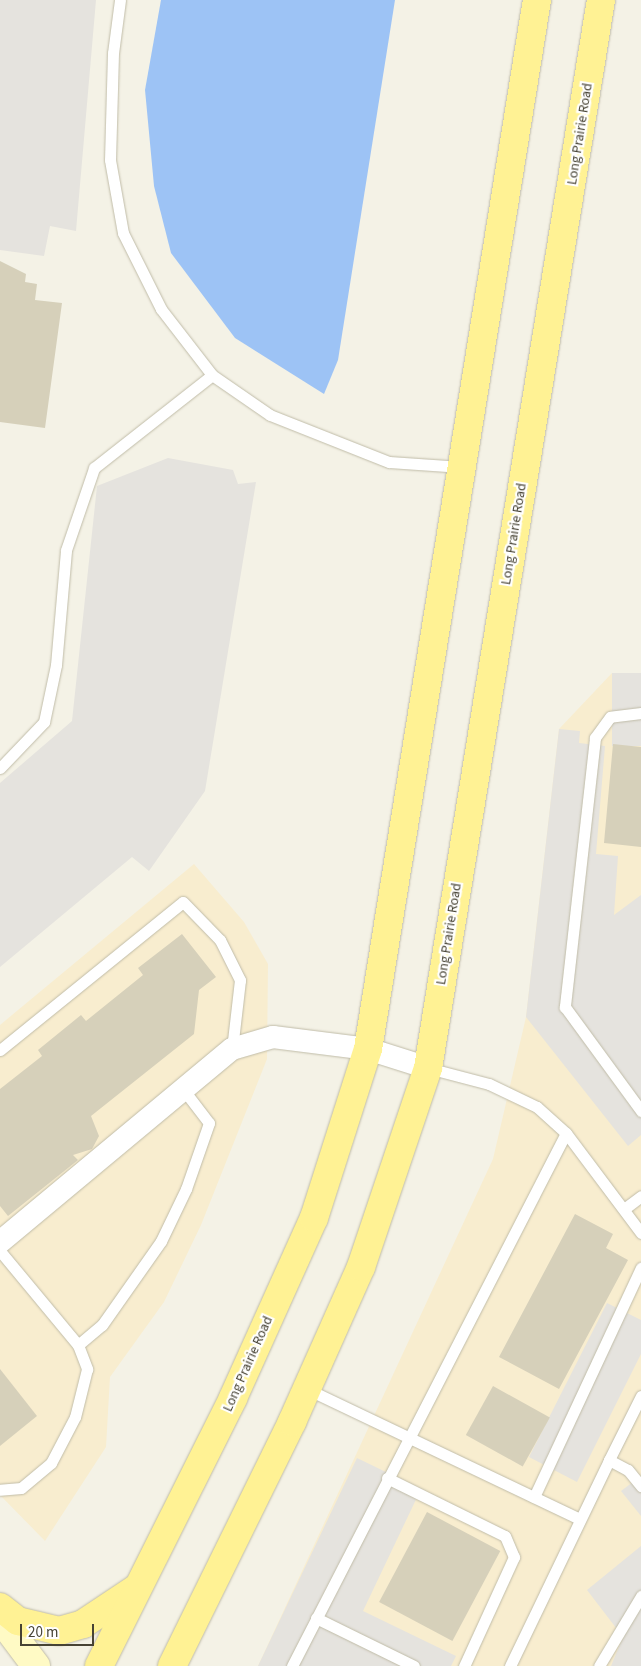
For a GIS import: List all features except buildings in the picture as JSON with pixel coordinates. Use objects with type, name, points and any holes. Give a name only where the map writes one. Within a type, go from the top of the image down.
[{"type":"main road","name":"Long Prairie Road","points":[[99,1666],[142,1584],[314,1218],[368,1049],[537,0]]},
{"type":"main road","name":"Long Prairie Road","points":[[172,1666],[307,1389],[361,1267],[428,1068],[602,0]]},
{"type":"main road","points":[[0,1606],[24,1624],[58,1631],[83,1624],[142,1584]]},
{"type":"main road","points":[[0,1618],[36,1666]]},
{"type":"street","points":[[0,1242],[232,1050],[273,1037],[368,1049],[428,1068]]},
{"type":"lane","points":[[120,0],[112,52],[110,160],[124,234],[161,308],[212,374],[270,415],[388,462],[462,467]]},
{"type":"lane","points":[[0,768],[44,722],[56,665],[66,550],[94,468],[212,374]]},
{"type":"lane","points":[[641,713],[610,717],[595,738],[565,1007],[641,1111]]},
{"type":"lane","points":[[0,1050],[183,902],[220,940],[240,980],[232,1050]]},
{"type":"lane","points":[[428,1068],[506,1090],[537,1107],[566,1134],[641,1233]]},
{"type":"lane","points":[[78,1345],[102,1324],[156,1248],[186,1189],[209,1123],[183,1089]]},
{"type":"lane","points":[[296,1665],[316,1618],[387,1478],[566,1134]]},
{"type":"lane","points":[[624,1209],[641,1196]]},
{"type":"lane","points":[[0,1251],[78,1345],[87,1369],[75,1418],[51,1462],[20,1488],[0,1490]]},
{"type":"lane","points":[[534,1497],[641,1268]]},
{"type":"lane","points":[[307,1389],[579,1519]]},
{"type":"lane","points":[[510,1666],[579,1519],[641,1396]]},
{"type":"lane","points":[[609,1460],[628,1470],[641,1486]]},
{"type":"lane","points":[[387,1478],[505,1536],[514,1557],[464,1666]]},
{"type":"lane","points":[[599,1666],[641,1596]]},
{"type":"lane","points":[[316,1618],[414,1666]]},
{"type":"shaded area","points":[[0,0],[96,0],[76,231],[50,226],[44,256],[0,250]]},
{"type":"shaded area","points":[[168,458],[233,470],[238,484],[256,482],[205,791],[149,871],[132,857],[0,967],[0,783],[72,721],[97,486]]},
{"type":"shaded area","points":[[612,673],[641,673],[641,1666],[258,1666],[493,1159],[526,1017],[559,729]]},
{"type":"shaded area","points":[[612,673],[641,673],[641,746],[612,746]]},
{"type":"shaded area","points":[[559,729],[580,731],[579,743],[605,746],[596,854],[618,856],[614,915],[641,895],[641,1135],[628,1146],[526,1017]]},
{"type":"shaded area","points":[[194,864],[244,922],[268,964],[267,1059],[201,1225],[164,1302],[110,1377],[106,1447],[45,1541],[0,1495],[0,1025]]},
{"type":"shaded area","points":[[607,1303],[641,1320],[641,1354],[577,1482],[529,1457]]},
{"type":"shaded area","points":[[357,1458],[421,1489],[363,1611],[456,1656],[451,1666],[258,1666]]},
{"type":"shaded area","points":[[641,1476],[641,1516],[621,1491]]},
{"type":"shaded area","points":[[641,1546],[641,1666],[611,1666],[623,1637],[587,1590]]},
{"type":"water","points":[[161,0],[395,0],[338,360],[324,394],[235,338],[171,253],[154,186],[145,90]]}]
